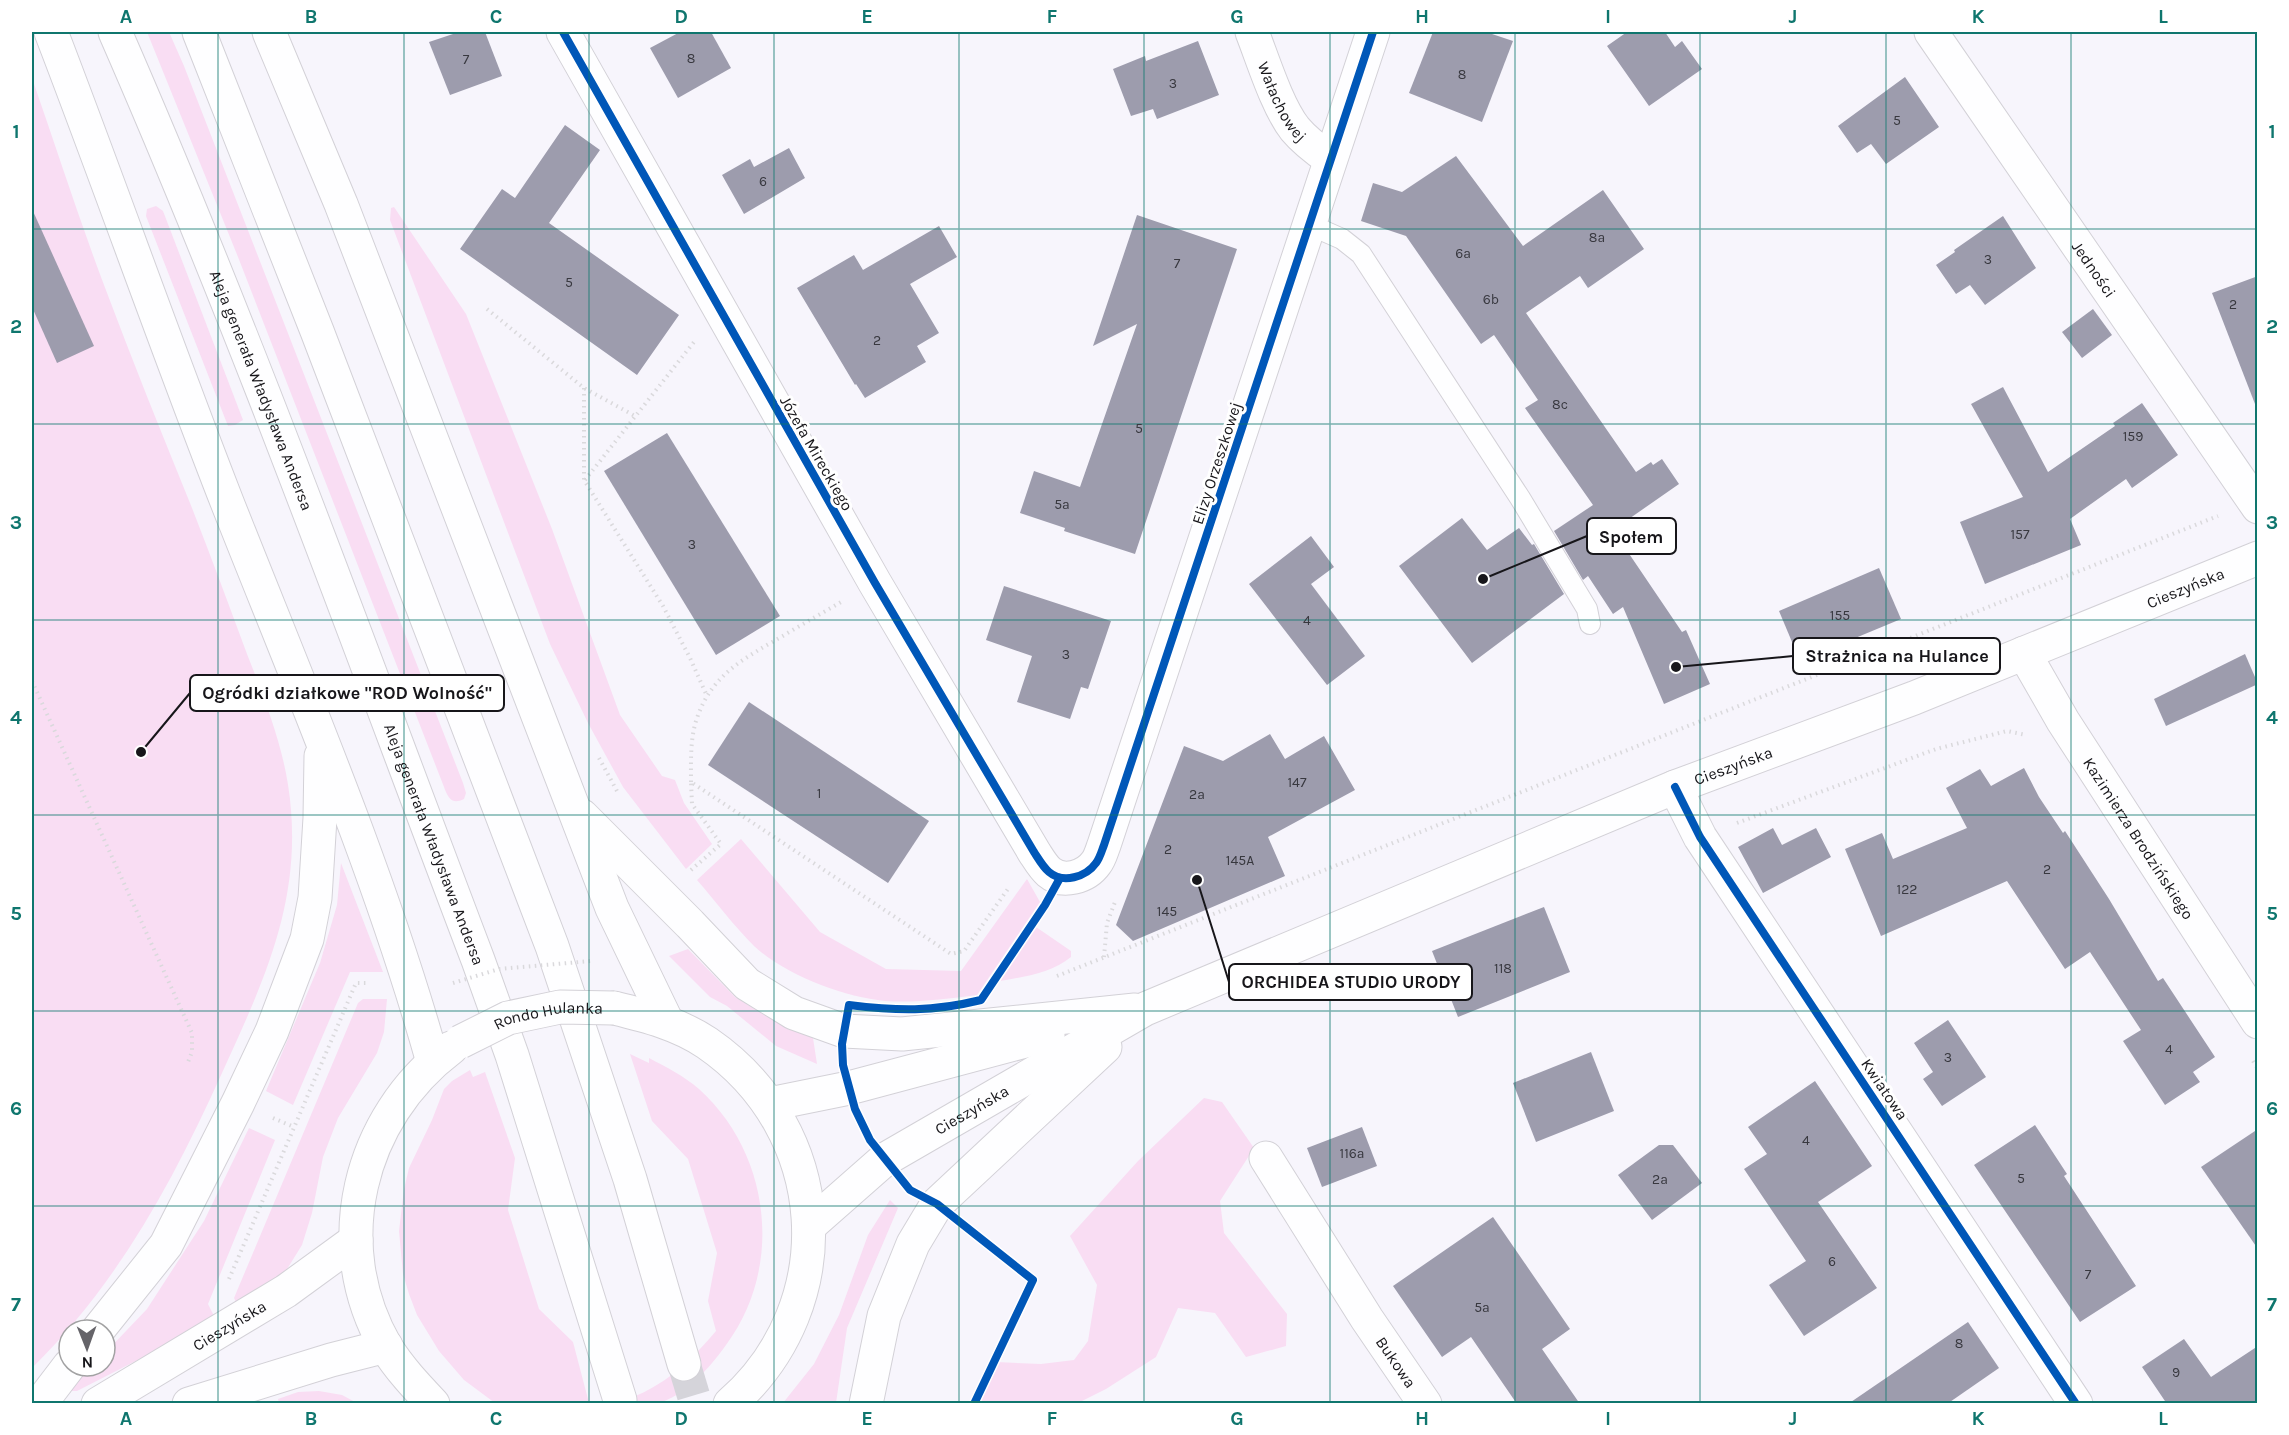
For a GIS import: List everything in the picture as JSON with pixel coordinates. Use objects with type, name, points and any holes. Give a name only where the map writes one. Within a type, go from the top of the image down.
[{"type":"main road","points":[[51,32],[184,393],[375,877],[411,983],[433,1062]]},
{"type":"main road","name":"Aleja generała Władysława Andersa","points":[[115,32],[169,154],[243,341],[478,960],[512,1054],[620,1400]]},
{"type":"main road","points":[[199,32],[317,331],[552,946],[630,1179],[684,1364]]},
{"type":"main road","points":[[269,32],[341,204],[612,908],[667,1022]]},
{"type":"main road","name":"Józefa Mireckiego","points":[[563,32],[875,583],[1034,852],[1049,872],[1060,878]]},
{"type":"main road","name":"Wałachowej","points":[[1252,32],[1283,108],[1294,128],[1310,145],[1330,159]]},
{"type":"main road","name":"Elizy Orzeszkowej","points":[[1060,878],[1074,878],[1087,872],[1097,862],[1104,845],[1372,32]]},
{"type":"main road","name":"Jedności","points":[[1931,32],[2252,498]]},
{"type":"main road","name":"Cieszyńska","points":[[809,1226],[884,1160],[1145,1009],[1675,787],[1914,698],[2258,558]]},
{"type":"main road","name":"Kazimierza Brodzińskiego","points":[[2024,653],[2063,721],[2258,1022]]},
{"type":"main road","points":[[108,1318],[166,1245],[272,1031],[307,939],[315,898],[318,859],[321,739]]},
{"type":"main road","name":"Kwiatowa","points":[[1675,787],[1700,837],[2076,1404]]},
{"type":"main road","points":[[574,808],[747,984],[795,1013],[844,1031],[902,1034],[1145,1009]]},
{"type":"main road","name":"Rondo Hulanka","points":[[433,1404],[407,1377],[386,1347],[364,1295],[356,1240],[358,1200],[371,1152],[383,1124],[405,1091],[433,1062],[460,1042],[508,1018],[560,1007],[614,1008],[667,1022],[706,1042],[741,1070],[770,1104],[786,1132],[798,1162],[806,1194],[809,1226],[806,1270],[795,1312],[775,1352],[749,1387],[730,1404]]},
{"type":"main road","points":[[866,1404],[884,1316],[913,1244],[937,1204],[1145,1009]]},
{"type":"main road","name":"Cieszyńska","points":[[770,1104],[849,1088],[1145,1009]]},
{"type":"main road","name":"Bukowa","points":[[1266,1158],[1367,1319],[1425,1404]]},
{"type":"main road","name":"Cieszyńska","points":[[98,1404],[286,1291],[356,1240]]},
{"type":"main road","points":[[189,1404],[331,1360],[386,1347]]},
{"type":"main road","points":[[40,1404],[60,1378]]},
{"type":"lane","points":[[1308,224],[1342,239],[1361,254],[1520,498],[1587,609],[1590,624]]},
{"type":"path","points":[[487,309],[584,388],[635,416]]},
{"type":"path","points":[[584,480],[697,338],[725,318]]},
{"type":"path","points":[[584,388],[584,480],[663,606],[707,696]]},
{"type":"path","points":[[1104,957],[2215,519],[2229,508],[2252,498]]},
{"type":"path","points":[[684,877],[721,844],[692,804],[692,747],[697,718],[707,696],[722,676],[738,662],[875,583]]},
{"type":"path","points":[[32,681],[192,1033],[192,1052],[188,1062]]},
{"type":"path","points":[[1700,837],[1936,749],[2007,731],[2034,736]]},
{"type":"path","points":[[691,782],[951,954],[964,951],[1034,852]]},
{"type":"path","points":[[228,1281],[356,983],[453,983],[499,969],[591,961]]},
{"type":"path","points":[[2251,1059],[2258,1069]]},
{"type":"path","points":[[937,1204],[1033,1280],[974,1404]]},
{"type":"shaded area","points":[[147,32],[169,32],[184,66],[463,783],[466,793],[464,799],[460,801],[453,801],[446,791],[238,257]]},
{"type":"shaded area","points":[[32,78],[104,285],[269,711],[281,750],[289,790],[292,846],[283,913],[264,977],[203,1114],[163,1192],[117,1266],[77,1318],[57,1318],[57,1341],[32,1368]]},
{"type":"shaded area","points":[[156,206],[163,211],[243,420],[235,425],[228,426],[146,216],[147,209]]},
{"type":"shaded area","points":[[394,207],[466,314],[552,529],[620,715],[662,776],[675,780],[684,803],[712,844],[686,869],[623,787],[588,723],[550,644],[390,220],[391,208]]},
{"type":"shaded area","points":[[741,839],[820,932],[886,969],[961,971],[1027,879],[1040,902],[977,995],[908,1001],[869,999],[815,983],[767,957],[732,922],[697,880]]},
{"type":"shaded area","points":[[341,863],[383,972],[350,972],[293,1105],[266,1091],[320,963],[337,905]]},
{"type":"shaded area","points":[[1036,927],[1071,951],[1071,957],[1046,971],[1000,981]]},
{"type":"shaded area","points":[[688,949],[735,997],[781,1025],[813,1038],[817,1064],[776,1046],[727,1006],[710,997],[669,956]]},
{"type":"shaded area","points":[[363,999],[387,999],[384,1032],[377,1053],[338,1118],[323,1157],[312,1213],[302,1245],[284,1274],[239,1308],[234,1298],[358,1003]]},
{"type":"shaded area","points":[[630,1054],[649,1063],[649,1058],[681,1076],[699,1089],[723,1115],[742,1145],[754,1178],[761,1212],[762,1247],[756,1281],[744,1314],[726,1345],[698,1378],[672,1398],[650,1404],[612,1404],[643,1392],[670,1376],[716,1331],[708,1301],[717,1253],[688,1159],[652,1121]]},
{"type":"shaded area","points":[[470,1070],[473,1077],[485,1072],[515,1158],[508,1210],[539,1309],[573,1342],[589,1403],[495,1403],[464,1380],[439,1351],[417,1315],[409,1294],[403,1274],[399,1231],[409,1168],[444,1089]]},
{"type":"shaded area","points":[[1204,1098],[1222,1102],[1254,1148],[1220,1201],[1224,1233],[1287,1314],[1286,1346],[1246,1357],[1215,1313],[1178,1308],[1156,1357],[1106,1389],[1078,1403],[977,1404],[996,1362],[1041,1364],[1074,1360],[1088,1341],[1097,1285],[1070,1236],[1138,1161]]},
{"type":"shaded area","points":[[249,1128],[275,1140],[208,1304],[216,1320],[117,1371],[117,1340],[147,1309],[204,1221]]},
{"type":"shaded area","points":[[890,1200],[898,1208],[847,1328],[836,1403],[783,1403],[814,1364],[839,1315],[868,1235]]},
{"type":"shaded area","points":[[81,1378],[102,1378],[77,1391],[72,1391],[72,1387]]},
{"type":"shaded area","points":[[319,1391],[342,1395],[357,1403],[279,1403],[278,1399],[298,1392]]},
{"type":"building","points":[[459,32],[485,32],[502,76],[450,95],[429,42]]},
{"type":"building","points":[[680,32],[711,32],[731,68],[678,98],[650,48]]},
{"type":"building","points":[[1433,32],[1486,32],[1513,41],[1482,122],[1409,93]]},
{"type":"building","points":[[1627,32],[1665,32],[1675,47],[1682,41],[1702,69],[1649,106],[1607,46]]},
{"type":"building","points":[[1198,41],[1219,95],[1157,119],[1153,109],[1131,116],[1113,69],[1145,56],[1146,61]]},
{"type":"building","points":[[1905,77],[1939,127],[1886,164],[1871,144],[1857,153],[1838,126]]},
{"type":"building","points":[[565,125],[600,150],[549,223],[679,315],[637,375],[460,249],[502,189],[515,198]]},
{"type":"building","points":[[789,148],[805,178],[744,214],[722,175],[750,159],[754,167]]},
{"type":"building","points":[[1456,156],[1523,246],[1603,190],[1644,249],[1588,288],[1580,276],[1526,313],[1636,472],[1651,462],[1653,465],[1662,459],[1679,484],[1613,530],[1682,632],[1686,630],[1710,684],[1664,704],[1623,607],[1613,614],[1588,576],[1583,580],[1554,531],[1593,505],[1525,408],[1538,400],[1494,335],[1481,344],[1406,236],[1361,221],[1373,183],[1402,192]]},
{"type":"building","points":[[32,209],[94,346],[57,363],[32,307]]},
{"type":"building","points":[[1137,215],[1237,249],[1135,554],[1064,531],[1065,528],[1020,513],[1034,471],[1080,487],[1137,324],[1093,346]]},
{"type":"building","points":[[2003,216],[2036,268],[1985,305],[1970,285],[1956,294],[1936,265]]},
{"type":"building","points":[[939,226],[957,257],[910,284],[939,333],[917,346],[926,362],[865,398],[797,288],[854,255],[863,270]]},
{"type":"building","points":[[2258,276],[2258,404],[2255,404],[2212,293]]},
{"type":"building","points":[[2093,309],[2112,335],[2082,358],[2062,332]]},
{"type":"building","points":[[2003,387],[2048,472],[2115,426],[2113,423],[2142,403],[2178,455],[2132,488],[2126,479],[2070,519],[2081,545],[1985,584],[1960,522],[2023,497],[1971,404]]},
{"type":"building","points":[[667,433],[780,616],[716,655],[604,471]]},
{"type":"building","points":[[1462,518],[1487,550],[1519,528],[1532,545],[1534,544],[1564,594],[1472,663],[1399,566]]},
{"type":"building","points":[[1311,536],[1334,567],[1311,584],[1365,656],[1327,685],[1249,584]]},
{"type":"building","points":[[1879,568],[1901,619],[1800,661],[1779,611]]},
{"type":"building","points":[[1004,586],[1111,621],[1088,689],[1081,687],[1070,719],[1017,702],[1032,656],[986,640]]},
{"type":"building","points":[[2245,654],[2258,684],[2166,726],[2154,699]]},
{"type":"building","points":[[749,702],[929,821],[888,883],[708,765]]},
{"type":"building","points":[[1270,734],[1285,759],[1324,736],[1355,790],[1268,837],[1285,876],[1133,941],[1116,925],[1184,746],[1223,761]]},
{"type":"building","points":[[2024,768],[2039,797],[2063,833],[2065,831],[2109,899],[2158,981],[2163,978],[2215,1057],[2193,1072],[2200,1082],[2165,1105],[2123,1041],[2141,1030],[2090,952],[2065,969],[2007,881],[1881,936],[1845,849],[1882,833],[1893,859],[1967,828],[1946,788],[1980,769],[1991,786]]},
{"type":"building","points":[[1773,828],[1782,845],[1816,828],[1831,857],[1763,893],[1738,847]]},
{"type":"building","points":[[1544,907],[1570,972],[1458,1017],[1432,951]]},
{"type":"building","points":[[1948,1020],[1986,1077],[1942,1106],[1923,1079],[1933,1072],[1914,1043]]},
{"type":"building","points":[[1591,1052],[1614,1111],[1536,1142],[1513,1083]]},
{"type":"building","points":[[1815,1081],[1872,1166],[1818,1202],[1877,1288],[1804,1336],[1769,1285],[1806,1261],[1744,1169],[1767,1154],[1748,1127]]},
{"type":"building","points":[[2035,1125],[2067,1174],[2064,1176],[2136,1286],[2080,1322],[1974,1165]]},
{"type":"building","points":[[1362,1127],[1377,1166],[1322,1187],[1307,1148]]},
{"type":"building","points":[[2258,1129],[2258,1249],[2201,1167]]},
{"type":"building","points":[[1659,1145],[1673,1145],[1702,1183],[1652,1220],[1618,1175]]},
{"type":"building","points":[[1493,1217],[1570,1329],[1542,1349],[1580,1404],[1517,1404],[1471,1337],[1442,1357],[1393,1286]]},
{"type":"building","points":[[1968,1322],[1999,1368],[1947,1404],[1848,1404]]},
{"type":"building","points":[[2184,1339],[2211,1377],[2258,1346],[2258,1404],[2167,1404],[2142,1367]]},
{"type":"tunnel","points":[[684,1364],[696,1404]]},
{"type":"cycle path","points":[[563,32],[875,583],[1034,852],[1049,872],[1061,878],[1074,877],[1086,872],[1092,868],[1102,852],[1373,32]]},
{"type":"cycle path","points":[[1675,787],[1700,837],[2076,1404]]},
{"type":"cycle path","points":[[974,1404],[1033,1280],[937,1204],[910,1190],[870,1140],[855,1109],[843,1065],[842,1044],[849,1005],[915,1009],[947,1007],[981,1000],[1045,905],[1060,878]]},
{"type":"place","name":"Społem","points":[[1483,579]]},
{"type":"place","name":"Strażnica na Hulance","points":[[1676,667]]},
{"type":"place","name":"Ogródki działkowe \"ROD Wolność\"","points":[[141,752]]},
{"type":"place","name":"ORCHIDEA STUDIO URODY","points":[[1197,880]]}]
